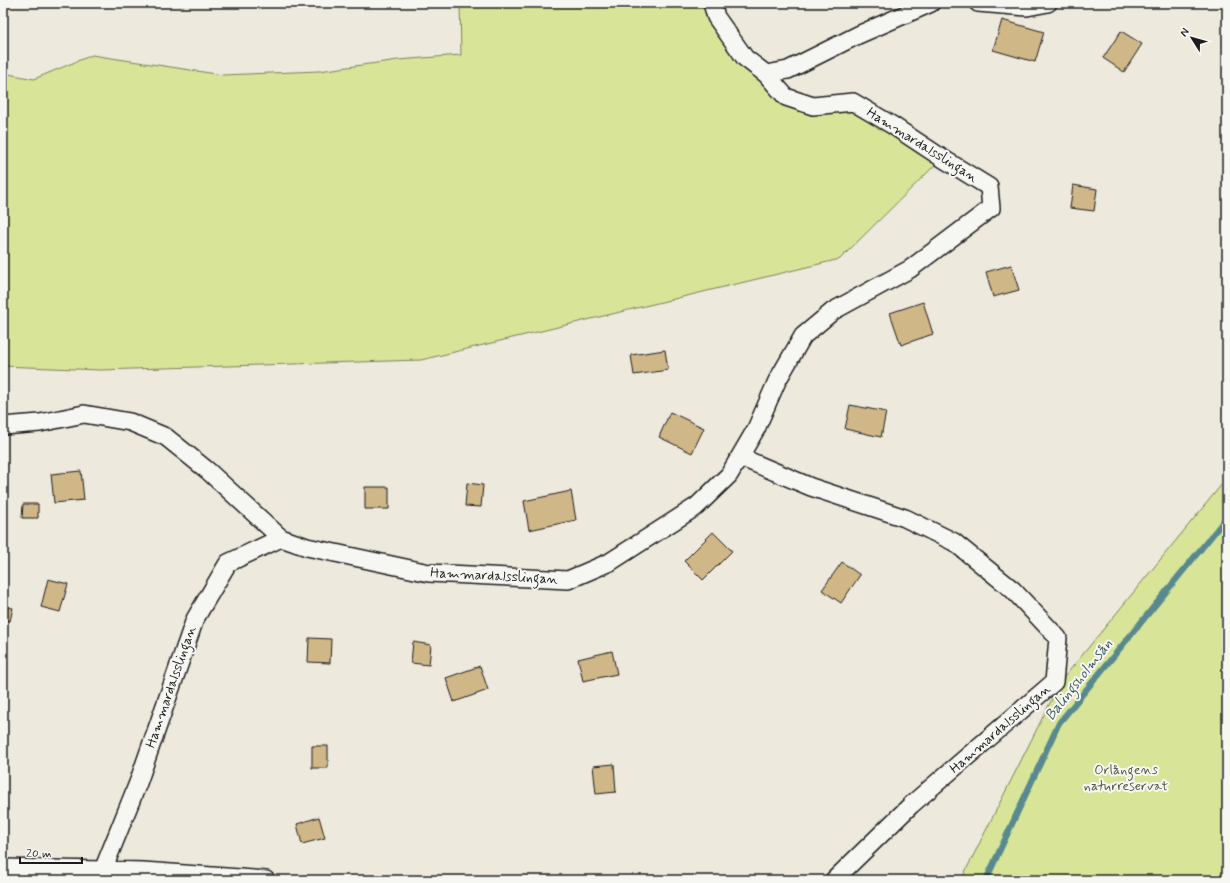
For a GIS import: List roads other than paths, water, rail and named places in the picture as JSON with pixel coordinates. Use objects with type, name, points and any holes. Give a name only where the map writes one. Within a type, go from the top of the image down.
[{"type":"street","name":"Hammardalsslingan","points":[[3,426],[40,424],[84,414],[130,422],[166,437],[207,470],[281,538],[307,547],[429,573],[568,580],[610,562],[697,506],[730,475],[756,429],[777,381],[803,336],[833,311],[910,269],[991,208],[989,187],[853,102],[813,106],[786,97],[766,74],[745,58],[716,18],[712,3]]},
{"type":"street","points":[[766,74],[788,70],[858,35],[931,3]]},
{"type":"street","points":[[978,3],[1028,7],[1048,3]]},
{"type":"street","name":"Hammardalsslingan","points":[[740,457],[811,487],[905,518],[954,542],[1013,590],[1058,638],[1054,682],[911,805],[834,880]]},
{"type":"street","name":"Hammardalsslingan","points":[[103,870],[138,783],[195,619],[228,563],[281,538]]},
{"type":"street","points":[[3,868],[143,871],[266,880]]},
{"type":"waterway","name":"Balingsholmsån","points":[[986,880],[1059,723],[1227,517]]},
{"type":"park label","name":"Orlångens naturreservat","points":[[1126,778]]}]
